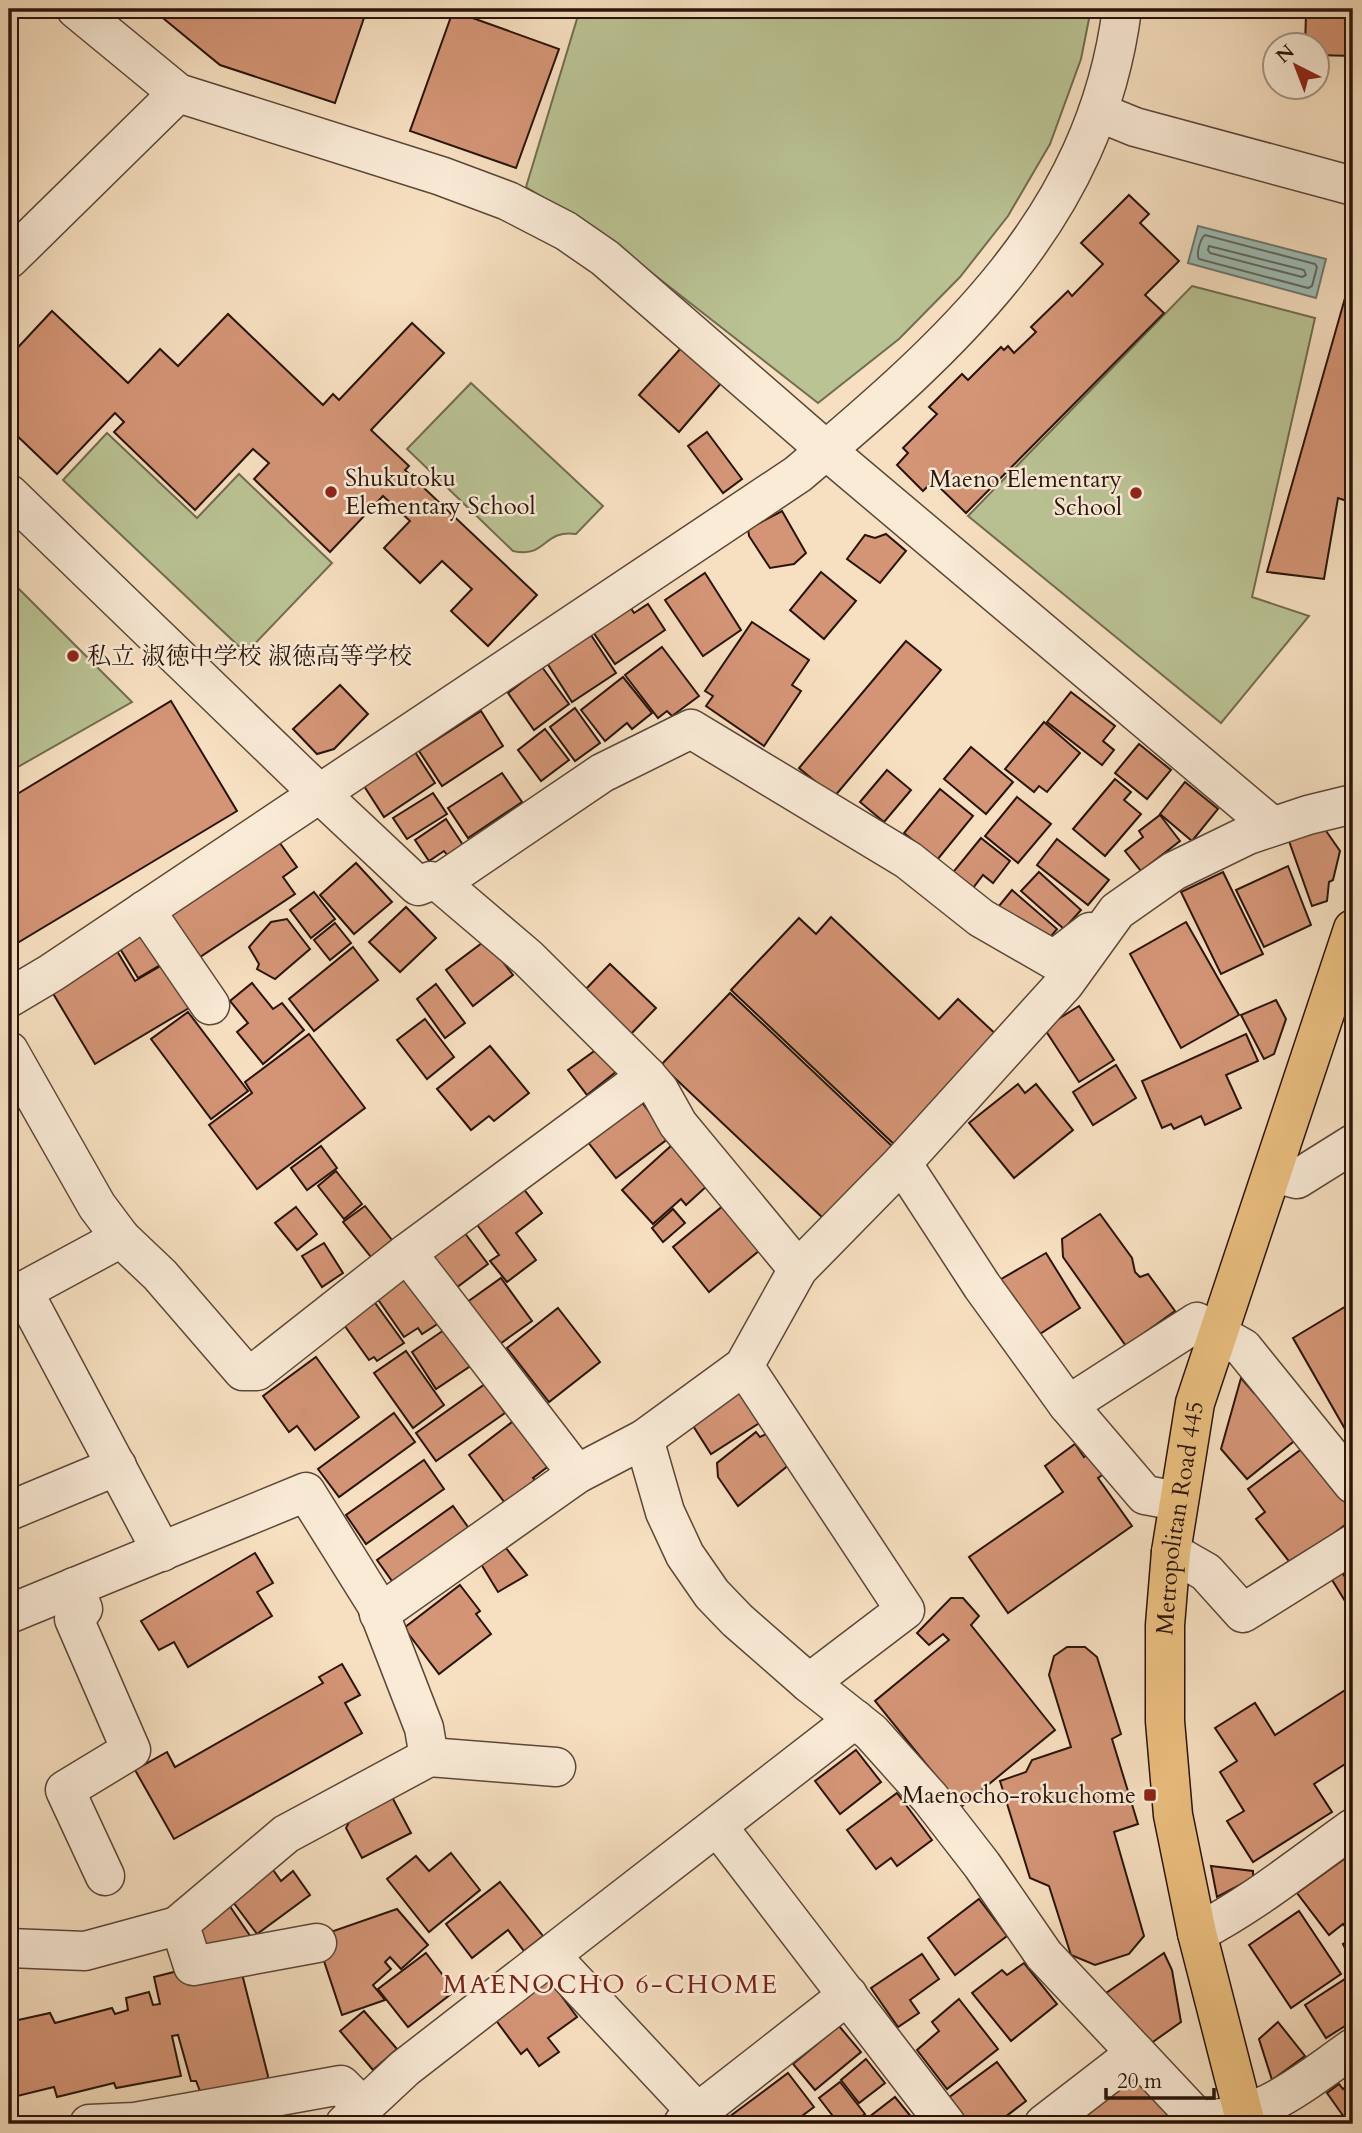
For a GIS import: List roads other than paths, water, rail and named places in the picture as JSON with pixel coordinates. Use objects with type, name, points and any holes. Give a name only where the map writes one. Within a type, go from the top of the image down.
[{"type":"main road","name":"Metropolitan Road 445","points":[[1244,2120],[1197,1933],[1173,1815],[1165,1721],[1165,1625],[1171,1552],[1195,1403],[1353,929]]},
{"type":"street","points":[[76,9],[178,93],[441,176],[508,201],[566,231],[605,258],[826,450],[1272,826]]},
{"type":"street","points":[[9,998],[51,973],[798,474],[859,423],[930,356],[1001,281],[1030,244],[1069,181],[1098,112],[1122,9]]},
{"type":"street","points":[[9,259],[178,93]]},
{"type":"street","points":[[1098,112],[1135,127],[1353,186]]},
{"type":"street","points":[[9,494],[319,793],[427,882],[528,958],[647,1076],[659,1090],[678,1124],[798,1269]]},
{"type":"street","points":[[427,882],[602,773],[691,729],[908,860],[981,918],[1054,960],[1174,871],[1272,826],[1353,804]]},
{"type":"street","points":[[145,910],[210,1005]]},
{"type":"street","points":[[379,1614],[577,1474],[644,1439],[744,1366],[798,1269],[902,1163],[1065,983],[1117,911]]},
{"type":"street","points":[[9,1051],[96,1206],[121,1238],[160,1275],[243,1371],[257,1371],[407,1253],[647,1076]]},
{"type":"street","points":[[1273,1173],[1297,1179],[1353,1144]]},
{"type":"street","points":[[902,1163],[982,1286],[1068,1405],[1145,1495],[1178,1501]]},
{"type":"street","points":[[121,1238],[23,1291],[162,1552]]},
{"type":"street","points":[[407,1253],[577,1474]]},
{"type":"street","points":[[1068,1405],[1196,1322],[1217,1331],[1243,1348],[1353,1484]]},
{"type":"street","points":[[744,1366],[905,1610],[809,1683]]},
{"type":"street","points":[[644,1439],[665,1512],[685,1555],[712,1594],[737,1620],[809,1683],[871,1732],[930,1798],[982,1865],[1044,1955],[1198,2119],[1244,2120],[1353,2048]]},
{"type":"street","points":[[9,1511],[117,1466]]},
{"type":"street","points":[[9,1614],[306,1492],[379,1614],[424,1728],[429,1757]]},
{"type":"street","points":[[1171,1552],[1206,1572],[1243,1613],[1353,1544]]},
{"type":"street","points":[[74,1587],[83,1609],[74,1619],[131,1750],[65,1790],[105,1876]]},
{"type":"street","points":[[89,2124],[135,2122],[341,2085],[354,2116],[405,2068],[855,1719]]},
{"type":"street","points":[[9,1948],[85,1951],[128,1934],[177,1926],[286,1834],[429,1757],[556,1767]]},
{"type":"street","points":[[718,1827],[947,2124]]},
{"type":"street","points":[[1197,1933],[1222,1920],[1353,1828]]},
{"type":"street","points":[[177,1926],[193,1966],[317,1943]]},
{"type":"street","points":[[551,1956],[696,2121],[848,1995]]},
{"type":"street","points":[[1044,2124],[1136,2053]]},
{"type":"water","points":[[1198,226],[1326,259],[1316,298],[1188,263]]},
{"type":"place","name":"Shukutoku Elementary School","points":[[331,492]]},
{"type":"place","name":"Maeno Elementary School","points":[[1136,493]]},
{"type":"place","name":"私立 淑徳中学校 淑徳高等学校","points":[[73,656]]},
{"type":"place","name":"Maenocho-rokuchome","points":[[1150,1795]]},
{"type":"district","name":"MAENOCHO 6-CHOME","points":[[611,1984]]}]
